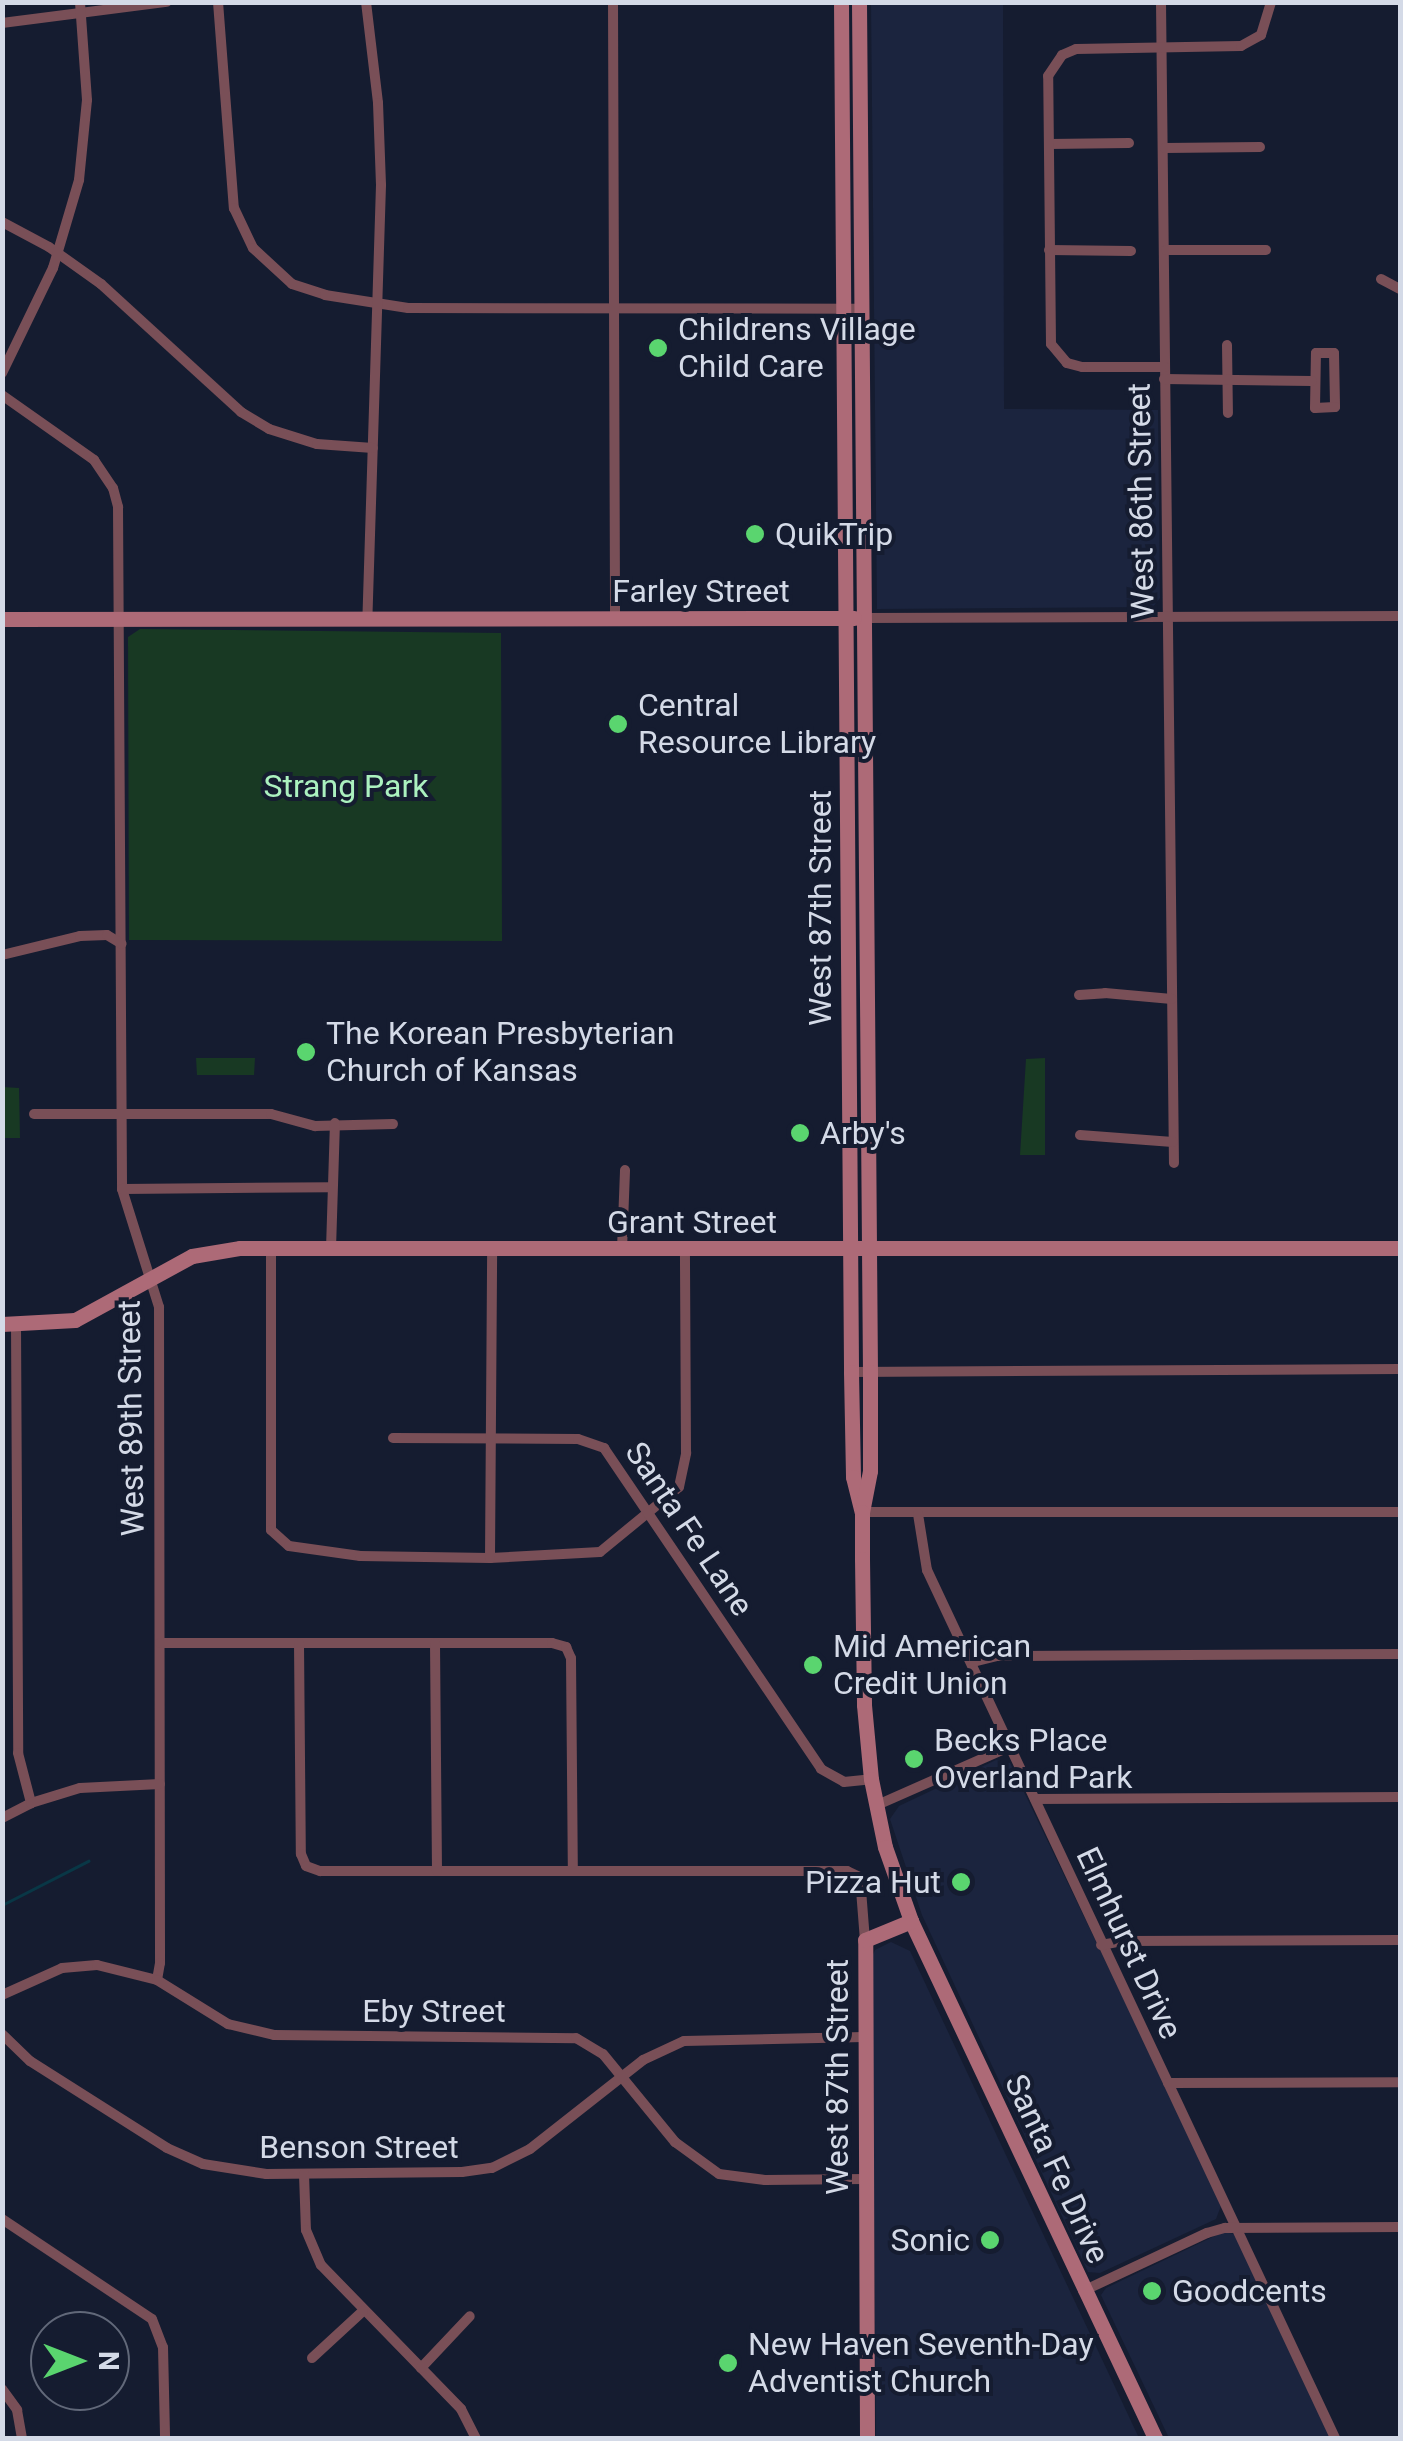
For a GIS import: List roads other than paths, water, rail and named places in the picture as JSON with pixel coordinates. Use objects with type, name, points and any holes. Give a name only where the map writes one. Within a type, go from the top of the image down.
[{"type":"main road","name":"West 87th Street","points":[[841,2],[864,618],[870,1372],[870,1471],[862,1512],[864,1705],[875,1806],[911,1920],[865,1940],[867,2438]]},
{"type":"main road","name":"West 87th Street","points":[[859,2],[846,618],[851,1372],[853,1476],[862,1512]]},
{"type":"main road","name":"Farley Street","points":[[2,619],[864,618]]},
{"type":"main road","name":"Grant Street","points":[[9,1324],[75,1320],[204,1252],[1400,1248]]},
{"type":"main road","name":"Santa Fe Drive","points":[[911,1920],[1155,2438]]},
{"type":"street","points":[[2,373],[58,254],[79,180],[87,70],[80,2]]},
{"type":"street","points":[[2,24],[167,2]]},
{"type":"street","points":[[218,2],[231,191],[242,229],[266,264],[292,284],[325,296],[408,308],[852,309]]},
{"type":"street","points":[[366,2],[380,142],[368,619]]},
{"type":"street","points":[[614,2],[615,618]]},
{"type":"street","name":"West 86th Street","points":[[1161,2],[1174,1162]]},
{"type":"street","points":[[1271,2],[1268,26],[1252,42],[1076,49],[1062,55],[1048,76],[1049,332],[1057,354],[1082,367],[1228,380],[1312,381]]},
{"type":"street","points":[[1049,144],[1129,143]]},
{"type":"street","points":[[1165,148],[1260,146]]},
{"type":"street","points":[[2,222],[58,254],[126,304],[224,397],[269,429],[317,444],[372,448]]},
{"type":"street","points":[[1049,250],[1131,250]]},
{"type":"street","points":[[1166,250],[1266,250]]},
{"type":"street","points":[[1381,280],[1400,288]]},
{"type":"street","points":[[1228,345],[1228,413]]},
{"type":"street","points":[[1316,353],[1334,353],[1335,407],[1315,408],[1312,381],[1316,353]]},
{"type":"street","name":"West 89th Street","points":[[2,395],[94,460],[113,488],[119,518],[122,1189],[158,1307],[157,1980]]},
{"type":"street","name":"Farley Street","points":[[864,618],[1400,616]]},
{"type":"street","points":[[2,955],[80,936],[107,935],[122,944]]},
{"type":"street","points":[[1079,995],[1105,993],[1172,999]]},
{"type":"street","points":[[34,1114],[271,1114],[315,1126],[393,1124]]},
{"type":"street","points":[[332,1249],[335,1123]]},
{"type":"street","points":[[1080,1135],[1173,1142]]},
{"type":"street","points":[[622,1249],[625,1170]]},
{"type":"street","points":[[122,1189],[331,1187]]},
{"type":"street","points":[[270,1249],[271,1530],[289,1546],[360,1556],[490,1558],[600,1552],[679,1487],[684,1475],[686,1249]]},
{"type":"street","points":[[490,1558],[492,1249]]},
{"type":"street","points":[[9,1324],[18,1752],[32,1802]]},
{"type":"street","points":[[851,1372],[1400,1369]]},
{"type":"street","name":"Santa Fe Lane","points":[[393,1438],[592,1442],[612,1456],[821,1770],[844,1782],[871,1780]]},
{"type":"street","points":[[862,1512],[1400,1512]]},
{"type":"street","name":"Elmhurst Drive","points":[[918,1514],[928,1570],[1335,2438]]},
{"type":"street","points":[[160,1643],[552,1643],[566,1648],[572,1658],[572,1871]]},
{"type":"street","points":[[299,1643],[301,1854],[306,1866],[320,1871],[846,1871],[860,1876],[865,1940]]},
{"type":"street","points":[[436,1643],[437,1872]]},
{"type":"street","points":[[973,1662],[997,1656],[1400,1654]]},
{"type":"street","points":[[875,1806],[1011,1746]]},
{"type":"street","points":[[2,1818],[32,1802],[80,1788],[160,1784]]},
{"type":"street","points":[[1035,1800],[1400,1797]]},
{"type":"street","points":[[1101,1945],[1400,1940]]},
{"type":"street","name":"Eby Street","points":[[2,1995],[41,1975],[81,1965],[122,1968],[157,1980],[209,2014],[250,2031],[292,2036],[559,2035],[588,2043],[622,2076]]},
{"type":"street","name":"Benson Street","points":[[2,2034],[30,2062],[178,2154],[236,2172],[462,2172],[492,2168],[530,2149],[622,2076]]},
{"type":"street","points":[[864,2036],[696,2039],[662,2050],[622,2076],[675,2142],[719,2174],[766,2180],[865,2179]]},
{"type":"street","points":[[1168,2083],[1400,2082]]},
{"type":"street","points":[[304,2174],[305,2220],[312,2247],[327,2273],[460,2409],[476,2438]]},
{"type":"street","points":[[2,2220],[152,2319],[164,2347],[165,2438]]},
{"type":"street","points":[[1083,2291],[1206,2232],[1400,2227]]},
{"type":"street","points":[[312,2358],[363,2311]]},
{"type":"street","points":[[421,2368],[470,2316]]},
{"type":"street","points":[[2,2390],[17,2410],[22,2438]]},
{"type":"waterway","points":[[2,1905],[88,1861]]},
{"type":"place","name":"Childrens Village Child Care","points":[[658,348]]},
{"type":"place","name":"QuikTrip","points":[[755,534]]},
{"type":"place","name":"Central Resource Library","points":[[618,724]]},
{"type":"place","name":"The Korean Presbyterian Church of Kansas","points":[[306,1052]]},
{"type":"place","name":"Arby's","points":[[800,1133]]},
{"type":"place","name":"Mid American Credit Union","points":[[813,1665]]},
{"type":"place","name":"Becks Place Overland Park","points":[[914,1759]]},
{"type":"place","name":"Pizza Hut","points":[[961,1882]]},
{"type":"place","name":"Sonic","points":[[990,2240]]},
{"type":"place","name":"Goodcents","points":[[1152,2291]]},
{"type":"place","name":"New Haven Seventh-Day Adventist Church","points":[[728,2363]]},
{"type":"park label","name":"Strang Park","points":[[346,786]]}]
